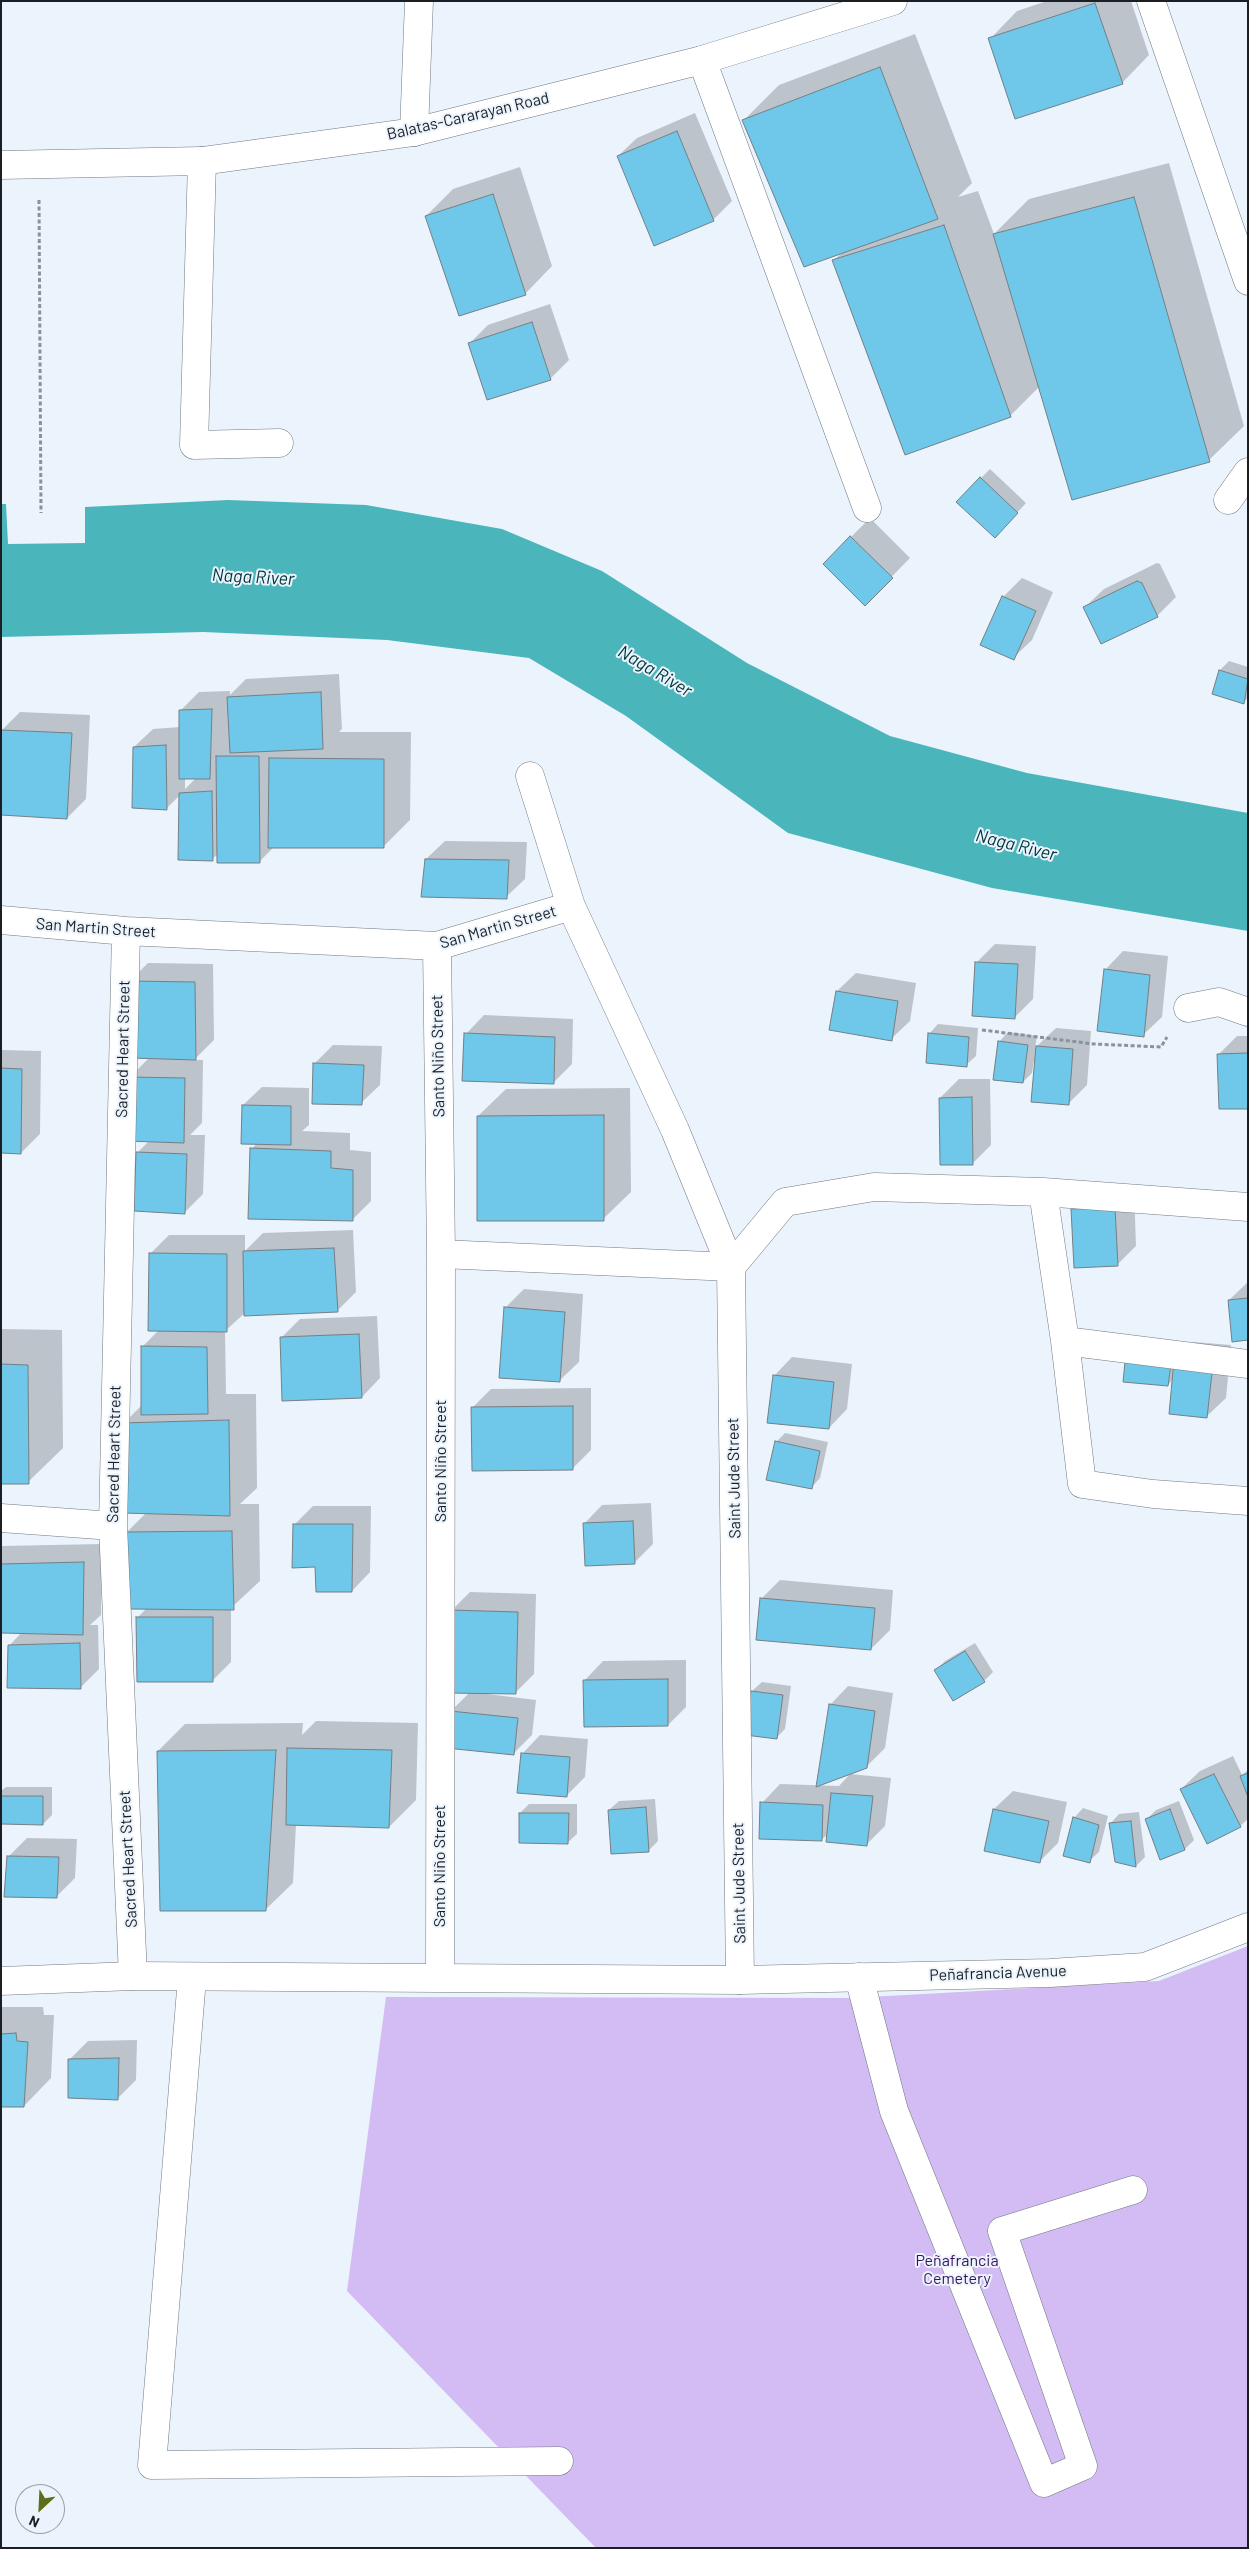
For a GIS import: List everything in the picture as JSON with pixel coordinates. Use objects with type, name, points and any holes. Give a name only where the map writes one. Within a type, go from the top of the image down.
[{"type":"street","points":[[414,132],[419,1]]},
{"type":"street","name":"Balatas-Cararayan Road","points":[[1,165],[202,161],[414,132],[702,60],[894,1]]},
{"type":"street","points":[[1151,1],[1248,281]]},
{"type":"street","points":[[702,60],[867,508]]},
{"type":"street","points":[[202,161],[194,445],[279,443]]},
{"type":"street","points":[[1228,500],[1248,472]]},
{"type":"street","points":[[530,776],[571,906]]},
{"type":"street","name":"San Martin Street","points":[[1,920],[126,931],[437,946],[571,906],[675,1130],[731,1267]]},
{"type":"street","name":"Sacred Heart Street","points":[[126,931],[113,1526],[133,1976]]},
{"type":"street","name":"Santo Niño Street","points":[[437,946],[441,1254],[440,1977]]},
{"type":"street","points":[[1188,1008],[1219,1002],[1248,1012]]},
{"type":"street","points":[[441,1254],[731,1267],[785,1202],[874,1187],[1044,1192],[1248,1207]]},
{"type":"street","points":[[1044,1192],[1065,1341],[1082,1484],[1153,1494],[1248,1501]]},
{"type":"street","name":"Saint Jude Street","points":[[731,1267],[740,1980]]},
{"type":"street","points":[[1065,1341],[1248,1364]]},
{"type":"street","points":[[1,1518],[113,1526]]},
{"type":"street","name":"Peñafrancia Avenue","points":[[1,1981],[133,1976],[192,1978],[440,1977],[740,1980],[1024,1974],[1145,1967],[1248,1927]]},
{"type":"street","points":[[859,1977],[894,2111],[1044,2483],[1083,2466],[1002,2231],[1133,2190]]},
{"type":"street","points":[[192,1978],[152,2465],[559,2461]]},
{"type":"path","points":[[38,164],[41,513]]},
{"type":"path","points":[[982,1030],[1094,1044],[1161,1047],[1188,1008]]},
{"type":"green space","name":"Peñafrancia Cemetery","points":[[1248,1946],[1248,2548],[596,2548],[347,2291],[386,1997],[851,1998],[1159,1981]]},
{"type":"water","name":"Naga River","points":[[228,500],[366,505],[502,529],[602,571],[747,663],[890,736],[1027,773],[1248,813],[1248,931],[992,888],[788,833],[626,716],[529,658],[387,640],[203,632],[1,637],[1,504],[6,504],[8,544],[85,543],[85,507]]},
{"type":"building","points":[[1095,3],[1123,84],[1015,119],[988,38]]},
{"type":"building","points":[[880,67],[938,219],[804,267],[742,120]]},
{"type":"building","points":[[677,131],[714,221],[654,246],[617,156]]},
{"type":"building","points":[[493,194],[526,295],[459,316],[425,216]]},
{"type":"building","points":[[1134,197],[1210,462],[1072,500],[993,234]]},
{"type":"building","points":[[944,225],[1011,417],[905,455],[832,260]]},
{"type":"building","points":[[532,322],[551,380],[487,400],[468,343]]},
{"type":"building","points":[[980,477],[1018,513],[995,538],[956,502]]},
{"type":"building","points":[[850,536],[893,578],[865,606],[823,564]]},
{"type":"building","points":[[1137,581],[1142,583],[1158,617],[1101,644],[1083,607]]},
{"type":"building","points":[[1002,596],[1036,611],[1014,660],[980,645]]},
{"type":"building","points":[[1219,670],[1248,679],[1244,704],[1212,694]]},
{"type":"building","points":[[321,692],[323,749],[230,753],[227,697]]},
{"type":"building","points":[[212,709],[210,779],[179,779],[179,710]]},
{"type":"building","points":[[1,730],[72,733],[67,819],[1,815]]},
{"type":"building","points":[[166,745],[167,810],[132,808],[133,747]]},
{"type":"building","points":[[216,756],[259,756],[260,863],[217,863]]},
{"type":"building","points":[[269,758],[384,759],[384,848],[268,848]]},
{"type":"building","points":[[212,791],[213,861],[178,860],[179,793]]},
{"type":"building","points":[[425,859],[509,860],[507,899],[421,897]]},
{"type":"building","points":[[975,962],[1018,964],[1015,1019],[972,1016]]},
{"type":"building","points":[[1104,969],[1150,975],[1144,1037],[1097,1031]]},
{"type":"building","points":[[128,981],[195,982],[196,1060],[131,1058]]},
{"type":"building","points":[[836,991],[898,1001],[892,1041],[829,1030]]},
{"type":"building","points":[[464,1033],[555,1037],[554,1084],[462,1081]]},
{"type":"building","points":[[928,1033],[969,1037],[967,1067],[926,1063]]},
{"type":"building","points":[[998,1041],[1028,1045],[1023,1083],[993,1080]]},
{"type":"building","points":[[1036,1046],[1073,1049],[1069,1105],[1031,1102]]},
{"type":"building","points":[[1248,1053],[1248,1109],[1219,1109],[1217,1054]]},
{"type":"building","points":[[313,1063],[364,1065],[362,1105],[312,1104]]},
{"type":"building","points":[[1,1068],[22,1069],[21,1154],[1,1153]]},
{"type":"building","points":[[128,1077],[185,1078],[184,1143],[127,1141]]},
{"type":"building","points":[[972,1097],[973,1165],[940,1165],[939,1098]]},
{"type":"building","points":[[242,1105],[291,1106],[291,1145],[241,1144]]},
{"type":"building","points":[[604,1115],[604,1221],[477,1221],[477,1116]]},
{"type":"building","points":[[250,1148],[331,1151],[331,1168],[353,1170],[353,1221],[248,1219]]},
{"type":"building","points":[[136,1152],[187,1154],[185,1214],[134,1211]]},
{"type":"building","points":[[1115,1207],[1118,1266],[1074,1268],[1071,1209]]},
{"type":"building","points":[[334,1248],[338,1312],[244,1316],[243,1251]]},
{"type":"building","points":[[149,1253],[227,1254],[227,1332],[148,1331]]},
{"type":"building","points":[[1248,1298],[1248,1340],[1232,1342],[1228,1300]]},
{"type":"building","points":[[504,1307],[565,1312],[560,1382],[499,1378]]},
{"type":"building","points":[[359,1334],[362,1398],[282,1401],[280,1337]]},
{"type":"building","points":[[141,1346],[207,1347],[208,1414],[141,1415]]},
{"type":"building","points":[[1126,1352],[1172,1357],[1168,1386],[1123,1382]]},
{"type":"building","points":[[1174,1360],[1213,1364],[1207,1418],[1169,1414]]},
{"type":"building","points":[[1,1364],[28,1365],[29,1484],[1,1484]]},
{"type":"building","points":[[773,1375],[834,1382],[829,1429],[767,1423]]},
{"type":"building","points":[[573,1406],[573,1470],[472,1471],[471,1407]]},
{"type":"building","points":[[229,1420],[230,1516],[122,1513],[121,1423]]},
{"type":"building","points":[[775,1441],[820,1451],[812,1489],[766,1480]]},
{"type":"building","points":[[633,1521],[635,1564],[585,1566],[583,1523]]},
{"type":"building","points":[[293,1524],[353,1524],[352,1592],[316,1592],[315,1567],[292,1568]]},
{"type":"building","points":[[232,1531],[234,1610],[129,1609],[126,1532]]},
{"type":"building","points":[[84,1562],[83,1635],[1,1633],[1,1564]]},
{"type":"building","points":[[760,1598],[875,1608],[871,1650],[756,1640]]},
{"type":"building","points":[[450,1610],[518,1612],[516,1694],[448,1693]]},
{"type":"building","points":[[136,1617],[213,1617],[213,1682],[137,1682]]},
{"type":"building","points":[[80,1643],[81,1689],[7,1688],[8,1645]]},
{"type":"building","points":[[965,1651],[985,1682],[953,1701],[934,1670]]},
{"type":"building","points":[[668,1679],[668,1726],[584,1727],[583,1680]]},
{"type":"building","points":[[751,1691],[783,1695],[777,1739],[745,1735]]},
{"type":"building","points":[[829,1704],[875,1711],[867,1768],[816,1787]]},
{"type":"building","points":[[450,1711],[518,1718],[514,1755],[446,1748]]},
{"type":"building","points":[[287,1748],[392,1750],[389,1828],[286,1825]]},
{"type":"building","points":[[276,1750],[266,1911],[160,1911],[157,1751]]},
{"type":"building","points":[[521,1753],[570,1757],[567,1797],[517,1793]]},
{"type":"building","points":[[1248,1773],[1248,1797],[1240,1776]]},
{"type":"building","points":[[1214,1774],[1241,1827],[1207,1844],[1180,1789]]},
{"type":"building","points":[[831,1793],[873,1796],[867,1846],[826,1842]]},
{"type":"building","points":[[1,1796],[43,1796],[43,1825],[1,1824]]},
{"type":"building","points":[[760,1802],[823,1805],[822,1841],[759,1839]]},
{"type":"building","points":[[646,1807],[649,1852],[611,1854],[608,1810]]},
{"type":"building","points":[[993,1809],[1049,1821],[1040,1863],[984,1851]]},
{"type":"building","points":[[1170,1809],[1185,1850],[1160,1860],[1145,1819]]},
{"type":"building","points":[[519,1813],[569,1813],[568,1844],[519,1843]]},
{"type":"building","points":[[1073,1817],[1099,1825],[1090,1863],[1063,1856]]},
{"type":"building","points":[[1131,1821],[1136,1867],[1115,1862],[1109,1823]]},
{"type":"building","points":[[7,1856],[59,1857],[57,1898],[4,1897]]},
{"type":"building","points":[[16,2033],[17,2041],[28,2042],[24,2107],[1,2107],[1,2034]]},
{"type":"building","points":[[119,2058],[118,2100],[68,2098],[68,2059]]}]
